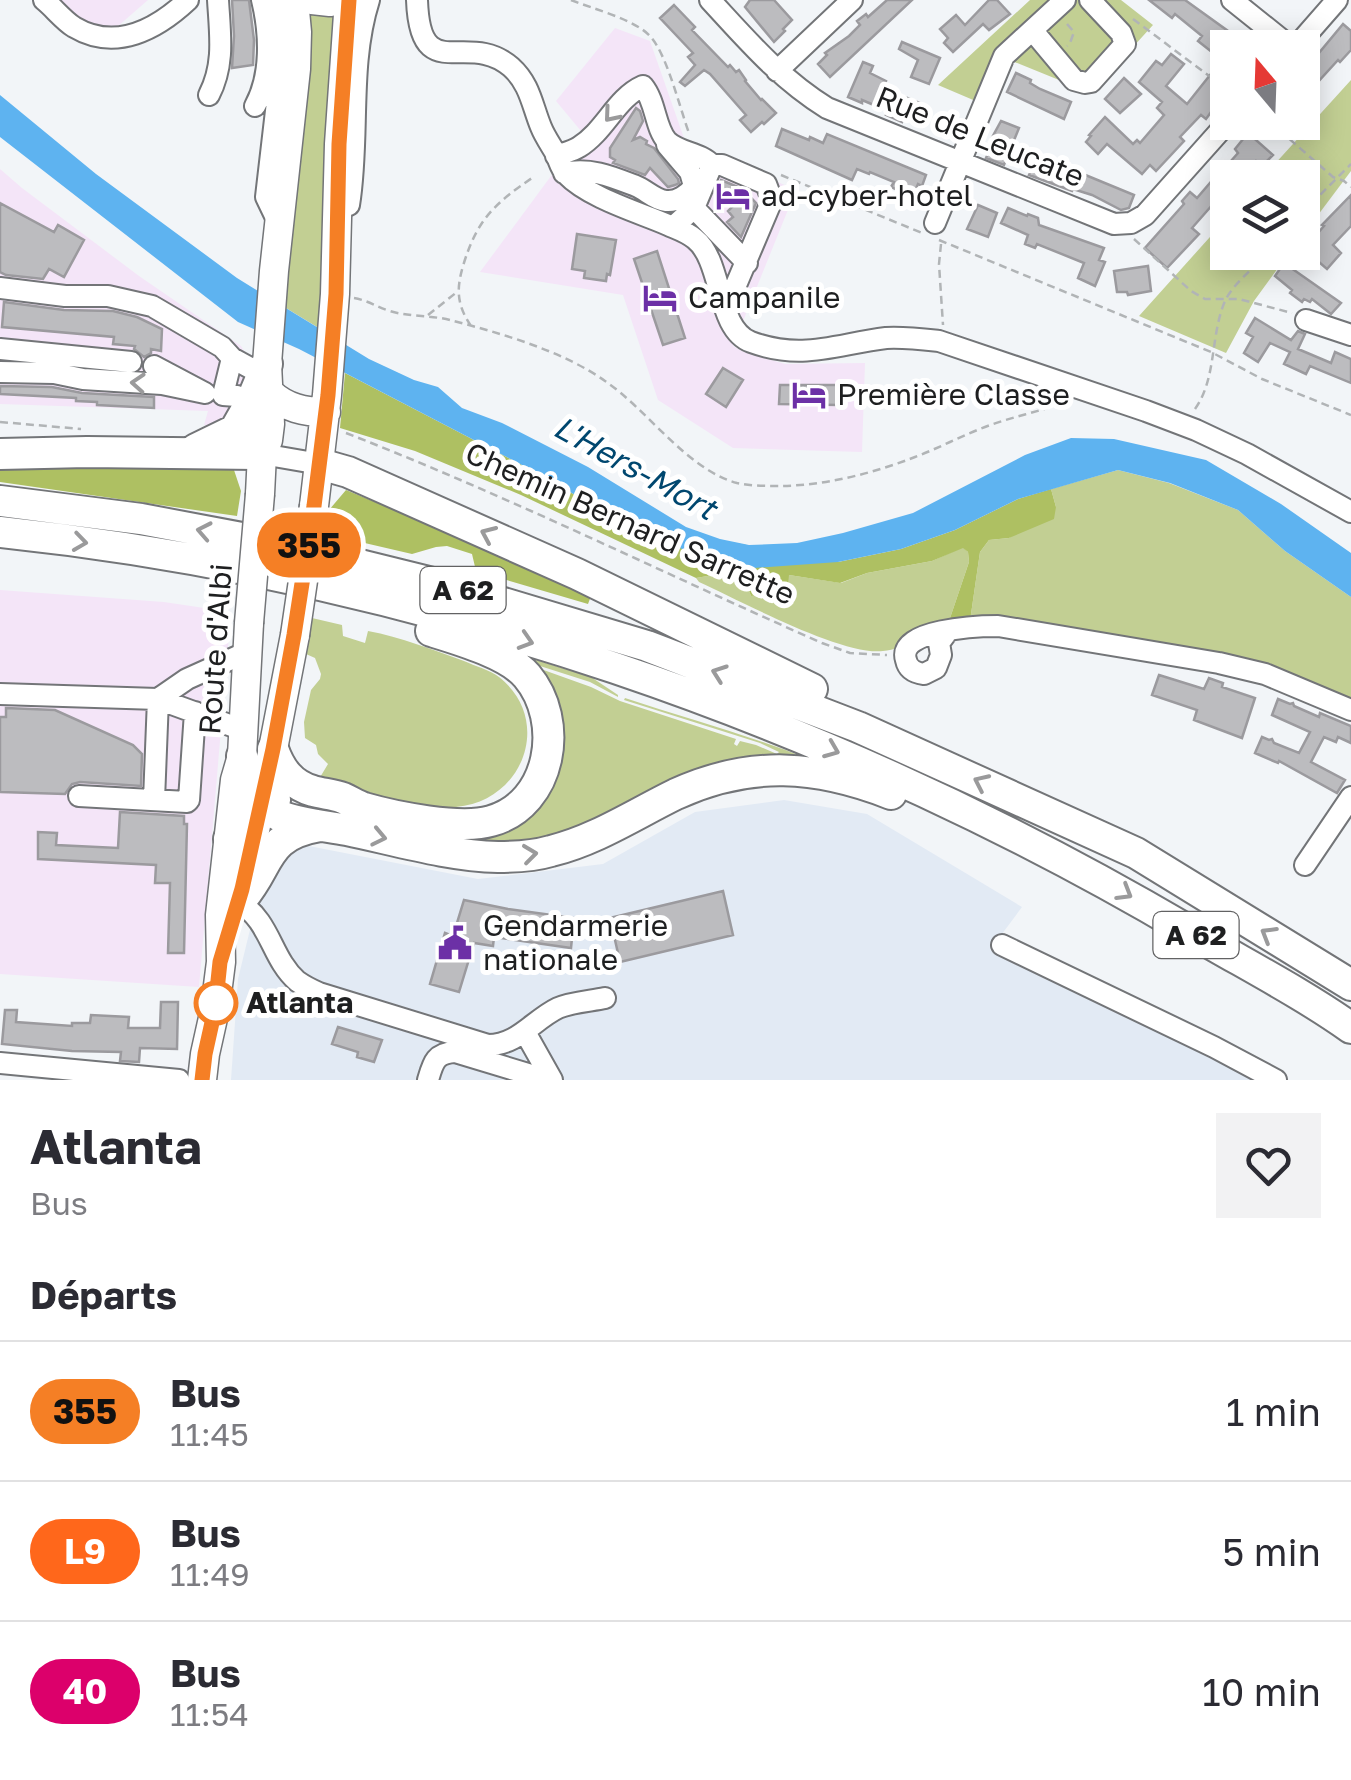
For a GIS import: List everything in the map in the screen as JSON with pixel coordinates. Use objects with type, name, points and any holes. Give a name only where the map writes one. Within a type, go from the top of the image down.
[{"type":"highway","points":[[188,452],[235,430],[253,395]]},
{"type":"highway","points":[[0,454],[262,454]]},
{"type":"highway","points":[[320,464],[362,478],[577,574],[865,714],[907,748]]},
{"type":"highway","name":"A 62","points":[[0,501],[141,519],[279,545],[453,588],[647,646],[907,748],[1136,853],[1351,985]]},
{"type":"highway","name":"A 62","points":[[0,532],[159,554],[272,576],[448,616],[636,675],[764,722],[943,799],[1099,878],[1351,1028]]},
{"type":"highway","points":[[159,554],[204,576],[352,609],[447,636],[514,664],[526,674],[546,710],[550,731],[540,779],[513,811],[471,825],[444,824],[362,807],[339,796],[313,791],[298,784],[278,764],[273,749]]},
{"type":"highway","points":[[242,743],[252,796],[280,816],[494,857],[550,852],[706,782],[764,770],[796,770],[876,788],[1038,848]]},
{"type":"highway","points":[[229,838],[237,817],[260,803],[283,798],[336,809],[362,807]]},
{"type":"highway","points":[[238,902],[274,847],[302,829],[325,826]]},
{"type":"main road","name":"Route d'Albi","points":[[202,1080],[220,962],[220,915],[242,743],[262,454],[268,440],[253,395],[274,271],[296,69],[294,0]]},
{"type":"main road","points":[[312,0],[337,0]]},
{"type":"main road","name":"Route d'Albi","points":[[220,962],[273,749],[331,412],[341,299],[337,246],[339,144],[349,0]]},
{"type":"main road","points":[[253,395],[296,409],[331,412]]},
{"type":"main road","name":"Route d'Albi","points":[[215,1009],[216,1080]]},
{"type":"street","points":[[44,0],[74,27],[118,38],[150,29],[188,0]]},
{"type":"street","points":[[210,95],[218,78],[221,46],[218,0]]},
{"type":"street","points":[[255,106],[264,86],[268,50],[262,0]]},
{"type":"street","name":"Route d'Albi","points":[[278,0],[284,42],[266,197],[278,222]]},
{"type":"street","name":"Route d'Albi","points":[[337,246],[350,203],[359,51],[368,0]]},
{"type":"street","points":[[417,0],[421,34],[436,51],[479,51],[514,70],[531,94],[540,125],[560,164],[602,197],[690,234],[703,246],[733,327],[747,340],[810,352],[885,338],[939,341],[1178,424],[1247,454],[1351,512]]},
{"type":"street","name":"Rue de Leucate","points":[[710,0],[777,71],[827,108],[1114,224],[1131,223]]},
{"type":"street","points":[[777,71],[852,0]]},
{"type":"street","points":[[935,222],[1004,56],[1065,0]]},
{"type":"street","points":[[1033,31],[1074,80],[1091,82],[1125,44],[1121,33],[1090,0]]},
{"type":"street","points":[[1232,0],[1271,30]]},
{"type":"street","points":[[1310,30],[1337,0]]},
{"type":"street","points":[[560,164],[594,134],[631,92],[643,86],[650,94],[669,148],[694,178],[694,186],[673,227]]},
{"type":"street","points":[[665,139],[707,159],[712,166]]},
{"type":"street","points":[[1131,223],[1145,215],[1212,140]]},
{"type":"street","points":[[560,164],[591,170],[637,186],[665,201],[684,204],[746,263]]},
{"type":"street","points":[[684,204],[712,166],[722,165],[766,184],[771,192],[772,200],[736,285],[722,294]]},
{"type":"street","points":[[0,288],[65,296],[108,296],[152,306],[222,347],[253,395]]},
{"type":"street","points":[[1306,320],[1351,335]]},
{"type":"street","points":[[0,350],[131,362]]},
{"type":"street","points":[[232,358],[254,370],[253,395]]},
{"type":"street","points":[[154,366],[253,395]]},
{"type":"street","points":[[0,372],[54,373],[253,395]]},
{"type":"street","points":[[262,454],[320,464]]},
{"type":"street","points":[[958,629],[941,637],[940,663],[930,672],[917,673],[911,669],[905,659],[911,642],[958,629],[998,626],[1219,662],[1265,674],[1351,710]]},
{"type":"street","points":[[158,699],[187,679],[247,652]]},
{"type":"street","points":[[0,694],[158,699],[194,712],[242,743]]},
{"type":"street","points":[[154,800],[158,699]]},
{"type":"street","points":[[79,796],[185,803],[189,800],[194,712]]},
{"type":"street","points":[[1305,865],[1351,797]]},
{"type":"street","points":[[238,902],[260,920],[296,980],[319,993],[488,1045],[502,1044],[558,1007],[605,998]]},
{"type":"street","points":[[1002,945],[1276,1080]]},
{"type":"street","points":[[524,1032],[550,1080]]},
{"type":"street","points":[[428,1080],[437,1056],[455,1052],[550,1080]]},
{"type":"street","points":[[0,1062],[49,1074],[179,1080]]},
{"type":"path","points":[[1109,19],[1122,14],[1129,16],[1210,77]]},
{"type":"path","points":[[1291,140],[1351,188]]},
{"type":"path","points":[[1320,196],[1351,164]]},
{"type":"path","points":[[472,327],[458,303],[457,292],[468,250],[478,227],[509,194],[534,176]]},
{"type":"path","points":[[935,222],[943,230],[940,264],[944,322],[939,341]]},
{"type":"path","points":[[1131,223],[1134,239],[1205,299],[1238,298],[1306,320]]},
{"type":"path","points":[[1178,424],[1197,407],[1206,391],[1226,300],[1252,270]]},
{"type":"path","points":[[426,316],[457,292]]},
{"type":"path","points":[[341,299],[366,300],[392,312],[472,327],[580,366],[626,396],[695,460],[716,475],[739,484],[801,485],[851,477],[888,467],[984,427],[1059,405],[1085,392]]},
{"type":"path","name":"Chemin Bernard Sarrette","points":[[331,412],[420,462],[822,644],[866,655],[905,653]]},
{"type":"shaded area","points":[[34,0],[148,0],[94,47],[48,19]]},
{"type":"shaded area","points":[[615,28],[650,41],[685,141],[796,190],[733,346],[785,364],[865,363],[862,452],[733,448],[658,400],[623,295],[480,272],[581,131],[556,101]]},
{"type":"shaded area","points":[[0,169],[139,276],[241,346],[259,376],[237,414],[216,428],[204,425],[208,411],[0,404]]},
{"type":"shaded area","points":[[0,590],[164,602],[231,612],[199,987],[0,974]]},
{"type":"shaded area","points":[[784,800],[867,814],[1022,907],[990,950],[1262,1080],[231,1080],[238,979],[264,872],[278,840],[478,879],[603,864],[695,812]]},
{"type":"green space","points":[[1030,0],[1121,0],[1153,25],[1091,93],[1012,61],[992,108],[938,85]]},
{"type":"green space","points":[[308,10],[338,10],[322,330],[286,308],[288,275],[284,274],[311,47]]},
{"type":"green space","points":[[1351,80],[1351,171],[1320,212],[1320,160],[1278,160],[1297,140],[1320,140],[1320,114]]},
{"type":"green space","points":[[1210,237],[1210,270],[1277,270],[1254,301],[1226,353],[1139,316]]},
{"type":"green space","points":[[345,373],[623,522],[838,562],[901,549],[1051,489],[1056,507],[1054,519],[1009,538],[989,540],[980,552],[970,621],[948,624],[969,562],[968,552],[963,548],[932,561],[867,573],[840,583],[789,575],[788,584],[751,596],[745,580],[725,573],[696,578],[521,495],[415,451],[340,428]]},
{"type":"green space","points":[[0,464],[232,464],[241,491],[237,516],[0,482]]},
{"type":"green space","points":[[1118,470],[1169,483],[1238,510],[1285,551],[1351,597],[1351,703],[1329,693],[970,621],[980,552],[989,540],[1009,538],[1056,507],[1051,489]]},
{"type":"green space","points":[[346,490],[591,596],[588,604],[476,571],[472,554],[447,546],[412,554],[326,534],[329,510]]},
{"type":"green space","points":[[963,547],[969,562],[948,624],[908,644],[883,651],[843,645],[817,636],[696,578],[725,573],[745,580],[751,596],[789,575],[841,583],[867,573],[932,561]]},
{"type":"green space","points":[[312,618],[342,625],[343,636],[365,643],[368,631],[380,634],[417,644],[499,677],[516,695],[525,715],[527,736],[514,775],[499,791],[479,802],[456,807],[392,800],[327,785],[319,779],[328,764],[318,754],[316,745],[305,738],[304,722],[311,690],[321,674],[315,658],[306,654]]},
{"type":"green space","points":[[520,655],[591,677],[618,697],[590,682],[538,668],[620,701],[736,739],[737,746],[740,741],[779,752],[624,700],[716,727],[806,758],[531,847],[464,841],[484,837],[545,791]]},
{"type":"water","points":[[0,95],[96,174],[237,278],[369,359],[438,387],[462,408],[502,423],[588,467],[686,527],[749,545],[797,543],[913,513],[1025,455],[1071,438],[1114,439],[1206,460],[1281,504],[1351,553],[1351,597],[1285,551],[1238,510],[1170,483],[1118,470],[1018,499],[955,530],[901,549],[838,562],[754,568],[704,559],[623,522],[299,349],[238,322],[0,137]]},
{"type":"building","points":[[232,0],[249,0],[253,65],[232,68]]},
{"type":"building","points":[[750,0],[774,0],[792,20],[774,42],[745,7]]},
{"type":"building","points":[[887,0],[912,0],[830,77],[818,64],[825,53],[860,25],[857,21],[866,14],[868,17]]},
{"type":"building","points":[[989,0],[997,0],[1010,14],[989,30],[983,24],[953,52],[944,43],[948,38],[940,29],[956,15],[965,25]]},
{"type":"building","points":[[1149,0],[1185,0],[1227,30],[1210,30],[1210,50],[1198,41],[1202,36],[1175,14],[1172,18]]},
{"type":"building","points":[[674,5],[695,27],[692,30],[728,67],[739,70],[776,113],[764,124],[751,132],[740,120],[746,115],[704,70],[685,86],[680,82],[695,65],[688,57],[693,53],[660,18]]},
{"type":"building","points":[[1343,24],[1351,31],[1351,50],[1320,80],[1320,52]]},
{"type":"building","points":[[902,42],[940,58],[929,84],[911,77],[918,60],[899,49]]},
{"type":"building","points":[[1171,54],[1184,64],[1166,86],[1187,104],[1210,75],[1210,114],[1206,119],[1201,115],[1180,137],[1184,141],[1156,171],[1150,165],[1142,174],[1107,144],[1098,154],[1086,142],[1105,117],[1133,144],[1137,140],[1140,143],[1164,115],[1157,108],[1162,102],[1139,82],[1156,61],[1162,65]]},
{"type":"building","points":[[863,62],[873,66],[870,73],[886,81],[883,88],[922,104],[916,122],[903,118],[902,122],[886,115],[888,111],[848,97]]},
{"type":"building","points":[[1016,73],[1071,102],[1064,119],[1007,92]]},
{"type":"building","points":[[1124,78],[1141,94],[1120,113],[1105,99]]},
{"type":"building","points":[[636,108],[643,121],[633,140],[640,137],[647,141],[679,183],[668,187],[650,168],[645,175],[613,163],[610,148]]},
{"type":"building","points":[[1001,121],[1019,128],[1004,165],[986,158]]},
{"type":"building","points":[[782,129],[823,143],[827,134],[926,175],[922,186],[918,184],[915,191],[908,188],[906,194],[891,187],[894,182],[870,172],[857,169],[852,180],[776,146]]},
{"type":"building","points":[[1242,140],[1256,140],[1273,155],[1268,160],[1232,160],[1238,153],[1235,149]]},
{"type":"building","points":[[1032,153],[1134,195],[1129,208],[1121,210],[1092,195],[1029,175],[1031,171],[1025,168]]},
{"type":"building","points":[[721,180],[743,189],[756,203],[741,237],[727,222],[733,217],[728,211],[735,204],[715,193]]},
{"type":"building","points":[[1210,183],[1210,208],[1192,228],[1199,234],[1167,268],[1145,248],[1190,192],[1197,198]]},
{"type":"building","points":[[1351,195],[1351,226],[1333,245],[1341,253],[1327,269],[1320,263],[1322,225]]},
{"type":"building","points":[[0,203],[54,232],[58,225],[84,240],[64,277],[49,269],[43,279],[0,272]]},
{"type":"building","points":[[978,205],[997,213],[988,237],[967,229]]},
{"type":"building","points":[[1008,208],[1038,218],[1039,225],[1104,248],[1099,260],[1105,262],[1095,286],[1078,278],[1084,263],[1037,244],[1035,248],[1025,244],[1028,235],[1001,223]]},
{"type":"building","name":"Campanile","points":[[577,234],[616,240],[606,281],[584,278],[585,271],[572,269]]},
{"type":"building","name":"Campanile","points":[[657,251],[685,338],[663,345],[634,259]]},
{"type":"building","points":[[1148,266],[1151,291],[1128,295],[1117,292],[1114,271]]},
{"type":"building","points":[[1279,270],[1294,270],[1341,303],[1331,314],[1312,299],[1302,302],[1275,276]]},
{"type":"building","points":[[4,302],[64,310],[113,311],[137,317],[162,329],[161,351],[151,349],[144,357],[135,346],[113,344],[114,337],[2,327]]},
{"type":"building","points":[[1255,318],[1291,340],[1298,331],[1305,334],[1298,349],[1331,363],[1335,352],[1351,359],[1351,383],[1310,366],[1306,374],[1284,364],[1290,352],[1270,343],[1258,362],[1244,353],[1253,337],[1246,333]]},
{"type":"building","points":[[723,368],[743,380],[726,407],[706,394]]},
{"type":"building","name":"Première Classe","points":[[780,385],[838,385],[838,405],[779,404]]},
{"type":"building","points":[[0,386],[154,397],[154,408],[0,394]]},
{"type":"building","points":[[1159,675],[1204,689],[1209,678],[1223,683],[1222,687],[1255,698],[1242,738],[1194,720],[1197,710],[1152,695]]},
{"type":"building","points":[[1278,699],[1351,726],[1351,743],[1338,737],[1336,742],[1324,737],[1311,762],[1345,780],[1337,793],[1279,761],[1255,753],[1262,737],[1299,753],[1310,732],[1272,715]]},
{"type":"building","points":[[6,708],[55,710],[133,745],[142,754],[141,786],[80,782],[72,784],[65,794],[0,792],[0,717],[6,717]]},
{"type":"building","points":[[120,812],[184,816],[184,953],[168,953],[170,883],[155,883],[156,865],[38,859],[38,832],[57,833],[56,845],[118,848]]},
{"type":"building","points":[[723,891],[733,935],[620,962],[610,918]]},
{"type":"building","name":"Gendarmerie nationale","points":[[464,900],[574,918],[571,948],[494,937],[493,946],[474,943],[459,992],[430,984],[445,933],[453,936]]},
{"type":"building","points":[[161,1002],[178,1002],[177,1049],[140,1048],[139,1062],[120,1061],[121,1052],[2,1044],[5,1010],[17,1010],[16,1022],[72,1026],[90,1023],[91,1015],[129,1017],[128,1028],[160,1028]]},
{"type":"building","points":[[338,1027],[382,1040],[374,1062],[332,1044]]},
{"type":"bus line","name":"355","points":[[202,1080],[220,962],[242,889],[273,749],[314,506],[336,294],[339,144],[349,0]]},
{"type":"place","name":"ad-cyber-hotel","points":[[733,196]]},
{"type":"place","name":"Campanile","points":[[660,298]]},
{"type":"place","name":"Première Classe","points":[[809,395]]},
{"type":"place","name":"Gendarmerie nationale","points":[[455,943]]},
{"type":"place","name":"Atlanta","points":[[216,1003]]},
{"type":"water label","name":"L'Hers-Mort","points":[[635,468]]}]
